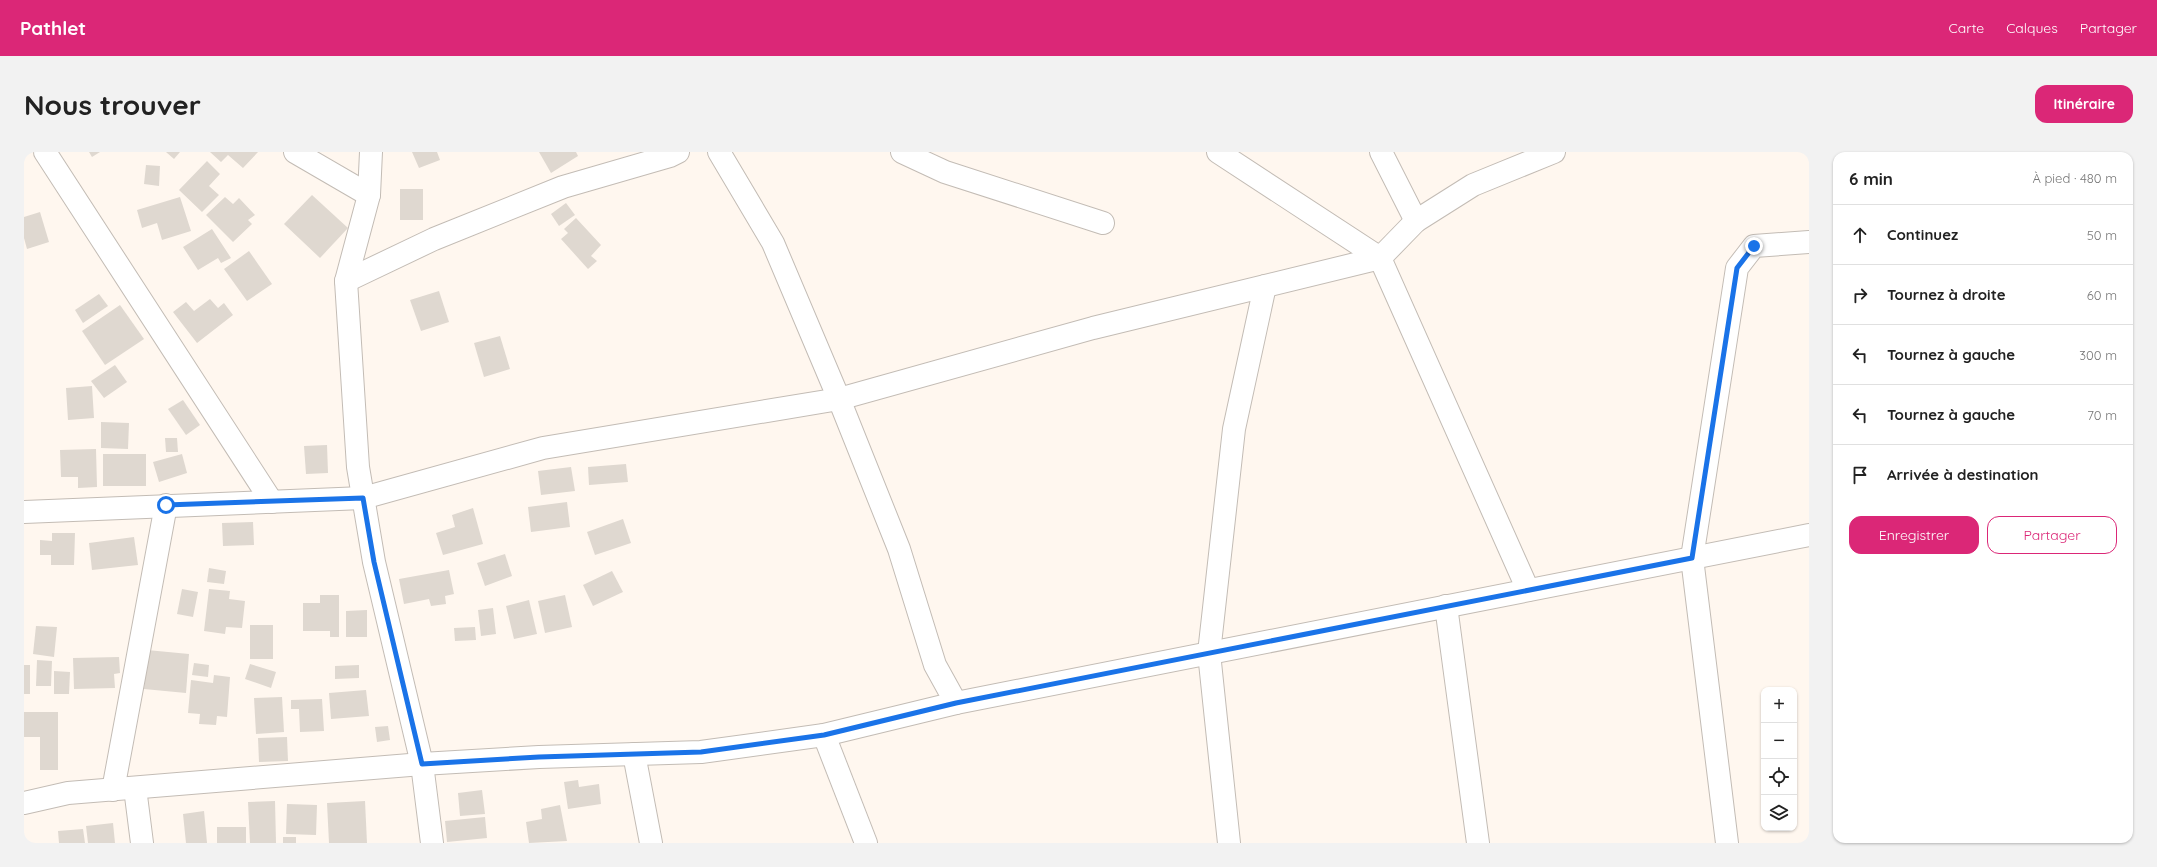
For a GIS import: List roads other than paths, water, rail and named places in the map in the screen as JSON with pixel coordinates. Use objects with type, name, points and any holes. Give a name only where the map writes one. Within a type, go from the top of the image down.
[{"type":"street","points":[[45,152],[272,502]]},
{"type":"street","points":[[295,152],[369,195]]},
{"type":"street","points":[[370,152],[369,195],[346,281],[358,467],[374,562],[422,764],[432,843]]},
{"type":"street","points":[[346,281],[434,239],[563,187],[670,156],[678,152]]},
{"type":"street","points":[[719,152],[773,243],[839,399],[899,549],[935,665],[956,703]]},
{"type":"street","points":[[902,152],[945,172],[1103,223]]},
{"type":"street","points":[[1218,152],[1380,258],[1528,590]]},
{"type":"street","points":[[1381,152],[1416,221]]},
{"type":"street","points":[[24,512],[363,498],[543,448],[839,399],[1093,328],[1380,258],[1416,221],[1473,185],[1554,152]]},
{"type":"street","points":[[1727,843],[1692,558],[1737,268],[1754,246],[1809,242]]},
{"type":"street","points":[[1229,843],[1209,653],[1234,429],[1265,286]]},
{"type":"street","points":[[113,790],[166,505]]},
{"type":"street","points":[[24,803],[68,793],[422,764],[539,757],[701,752],[824,735],[956,703],[1809,535]]},
{"type":"street","points":[[1446,606],[1478,843]]},
{"type":"street","points":[[824,735],[866,843]]},
{"type":"street","points":[[634,754],[651,843]]},
{"type":"street","points":[[135,788],[142,843]]}]
